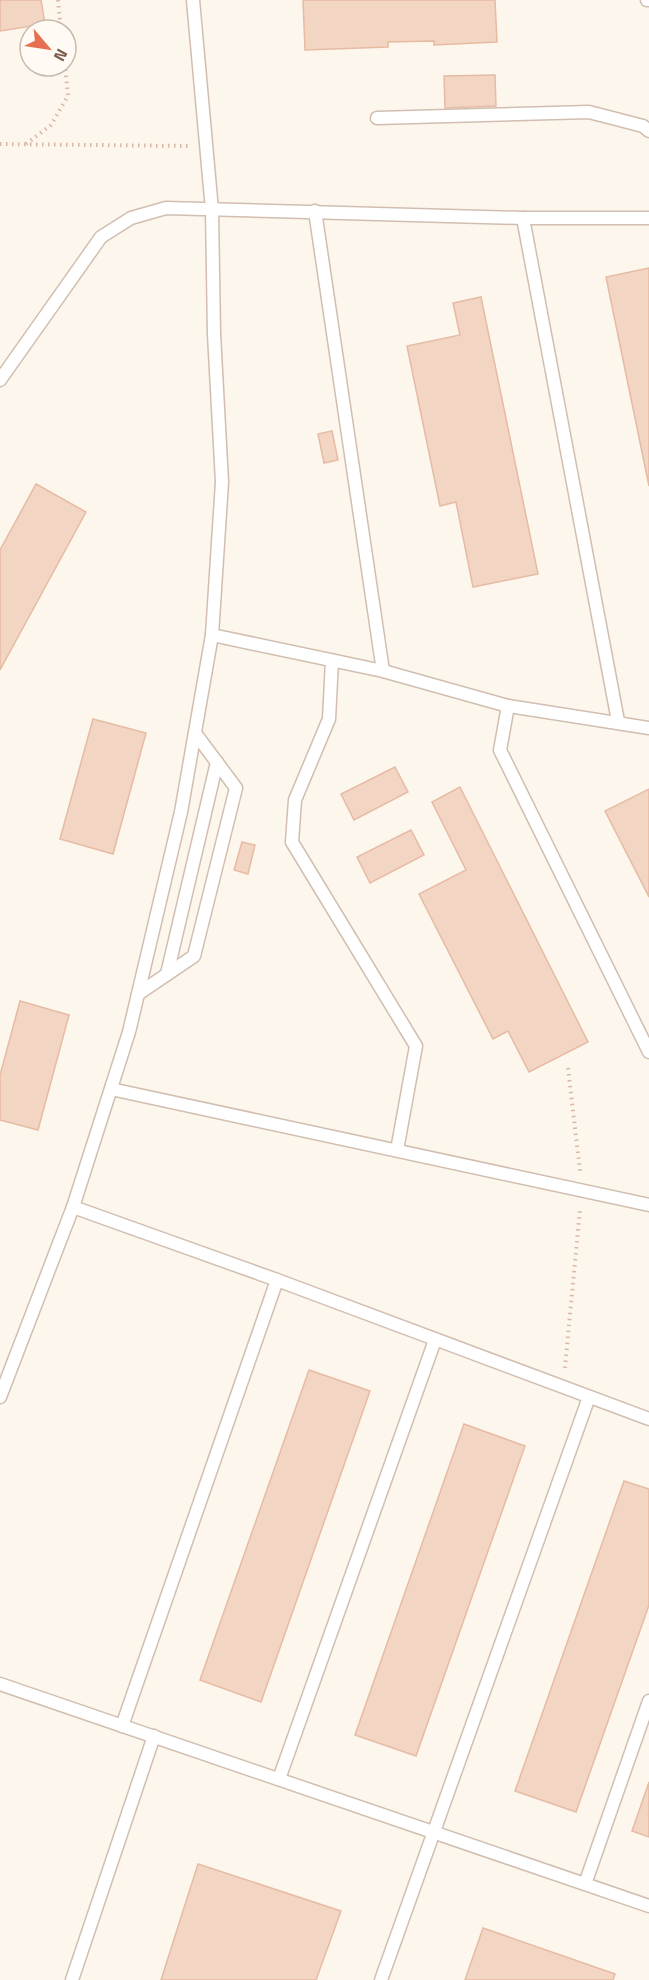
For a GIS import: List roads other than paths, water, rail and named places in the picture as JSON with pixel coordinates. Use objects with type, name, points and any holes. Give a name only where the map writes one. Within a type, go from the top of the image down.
[{"type":"lane","points":[[0,1398],[73,1207],[111,1089],[138,994],[181,812],[212,635],[222,482],[214,334],[212,210],[193,0]]},
{"type":"lane","points":[[377,118],[589,112],[643,126],[649,130]]},
{"type":"lane","points":[[0,380],[101,237],[131,218],[166,208],[523,218],[649,218]]},
{"type":"lane","points":[[315,211],[383,671]]},
{"type":"lane","points":[[523,218],[618,721]]},
{"type":"lane","points":[[212,635],[383,671],[508,706],[618,721],[649,728]]},
{"type":"lane","points":[[332,661],[329,719],[295,800],[292,842],[416,1046],[397,1150]]},
{"type":"lane","points":[[508,706],[500,750],[649,1052]]},
{"type":"lane","points":[[138,994],[194,956],[236,788],[195,733]]},
{"type":"lane","points":[[167,974],[218,762]]},
{"type":"lane","points":[[111,1089],[649,1205]]},
{"type":"lane","points":[[73,1207],[277,1280],[649,1419]]},
{"type":"lane","points":[[122,1726],[277,1280]]},
{"type":"lane","points":[[279,1779],[435,1340]]},
{"type":"lane","points":[[381,1980],[589,1397]]},
{"type":"lane","points":[[0,1684],[649,1906]]},
{"type":"lane","points":[[585,1884],[649,1701]]},
{"type":"lane","points":[[72,1980],[154,1737]]}]
